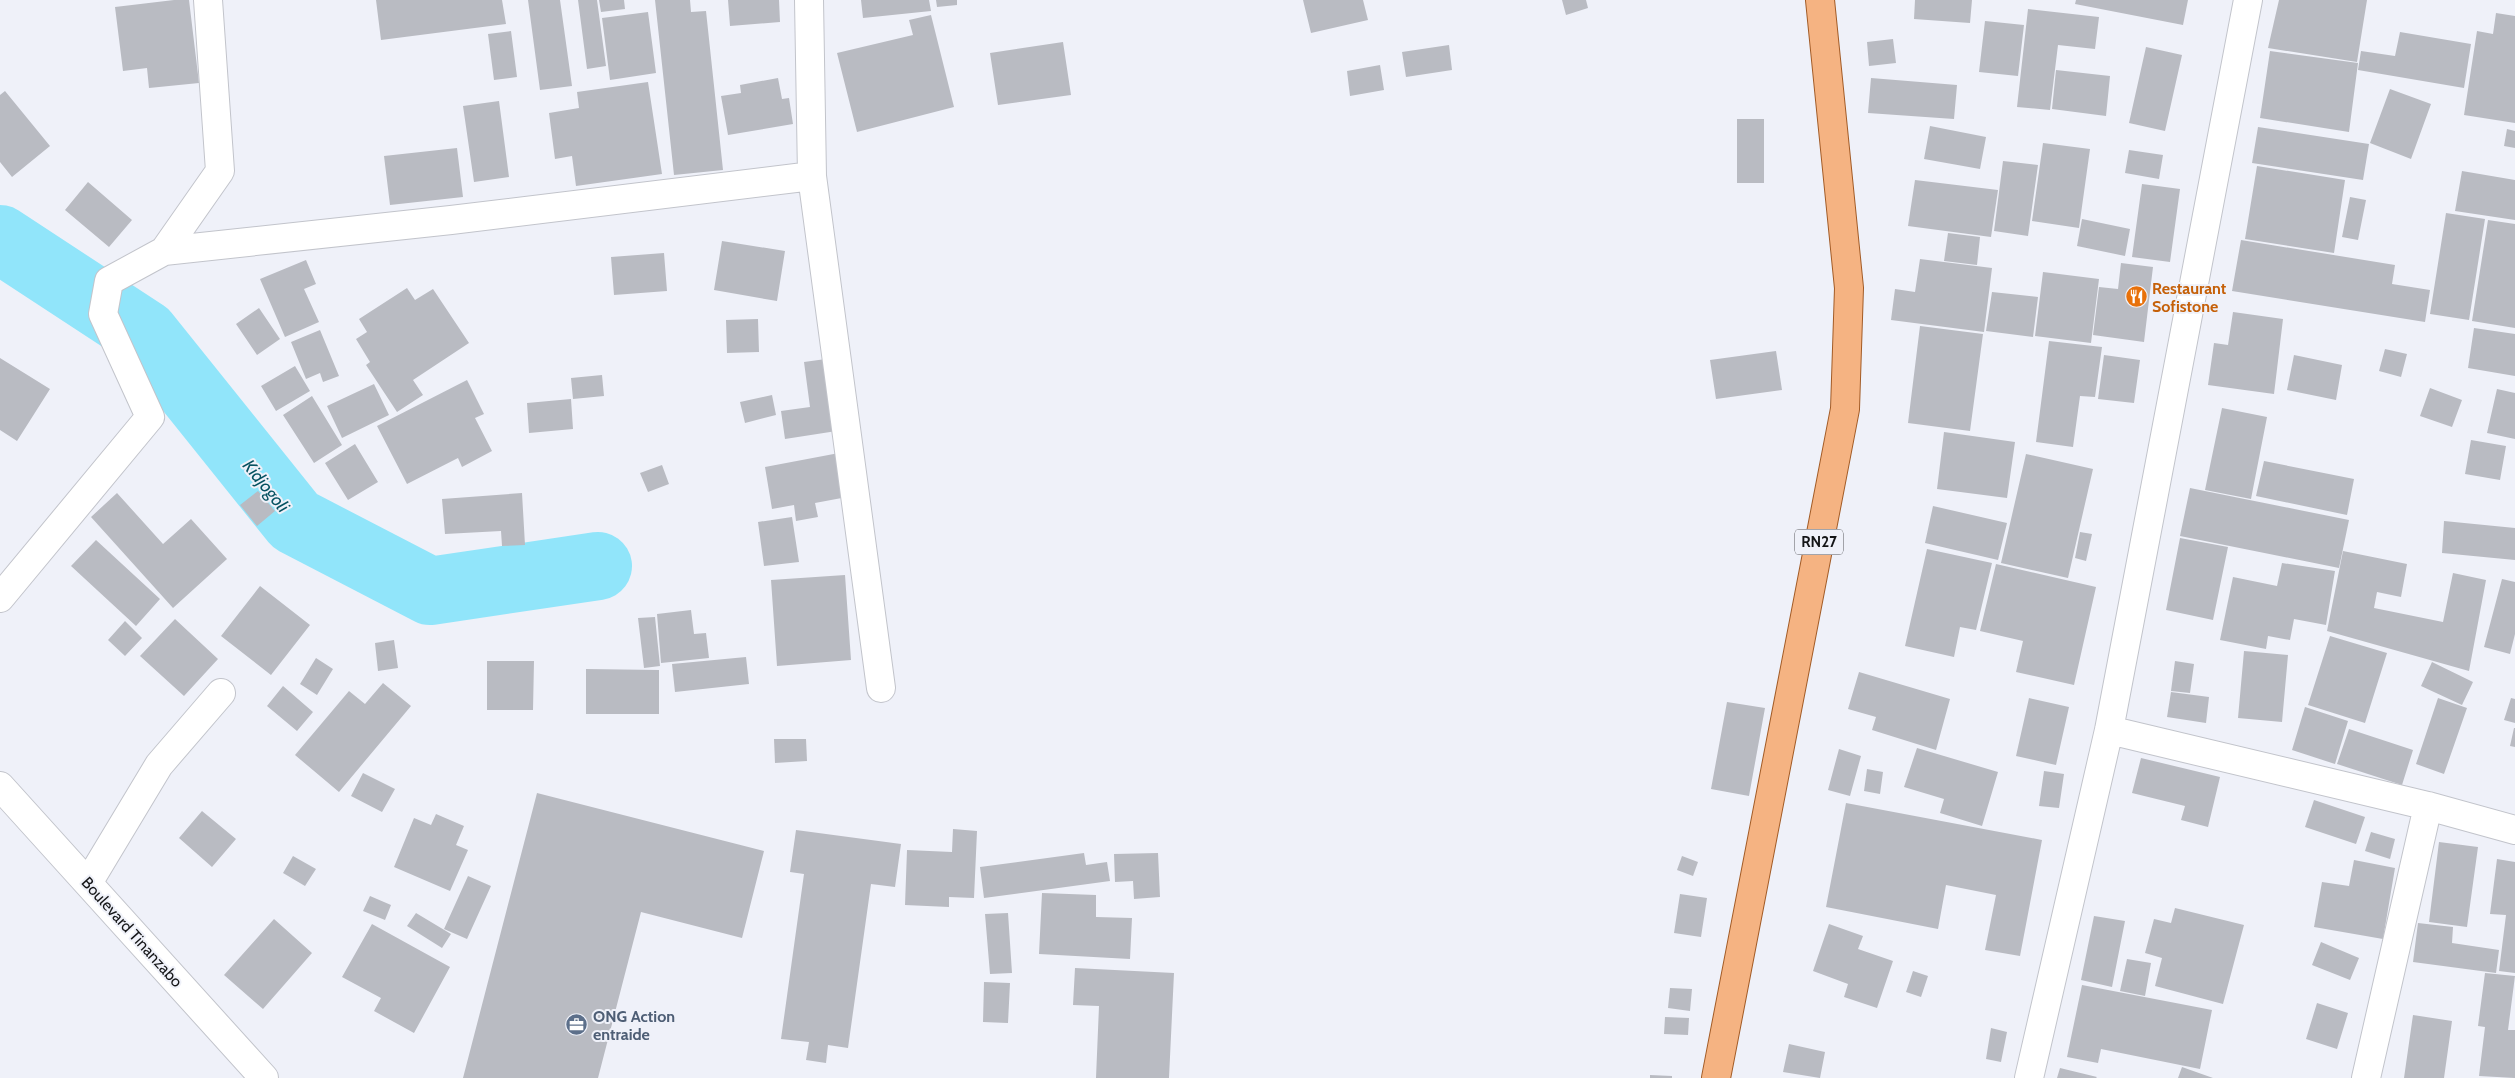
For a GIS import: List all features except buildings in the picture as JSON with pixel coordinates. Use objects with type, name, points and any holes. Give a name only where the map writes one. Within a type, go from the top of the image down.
[{"type":"main road","name":"RN27","points":[[1716,1078],[1845,409],[1849,288],[1820,0]]},
{"type":"street","points":[[164,250],[220,170],[208,0]]},
{"type":"street","points":[[809,0],[812,176],[881,688]]},
{"type":"street","points":[[2029,1078],[2109,730],[2248,0]]},
{"type":"street","points":[[0,598],[150,417],[103,314],[109,281],[164,250],[451,220],[812,176]]},
{"type":"street","points":[[88,883],[159,765],[221,693]]},
{"type":"street","points":[[2109,730],[2428,806],[2515,830]]},
{"type":"street","name":"Boulevard Tinanzabo","points":[[0,786],[264,1078]]},
{"type":"street","points":[[2366,1078],[2428,806]]},
{"type":"waterway","name":"Kidjogoli","points":[[0,239],[145,334],[295,521],[430,591],[598,566]]},
{"type":"place","name":"Restaurant Sofistone","points":[[2136,297]]},
{"type":"place","name":"ONG Action entraide","points":[[577,1025]]}]
